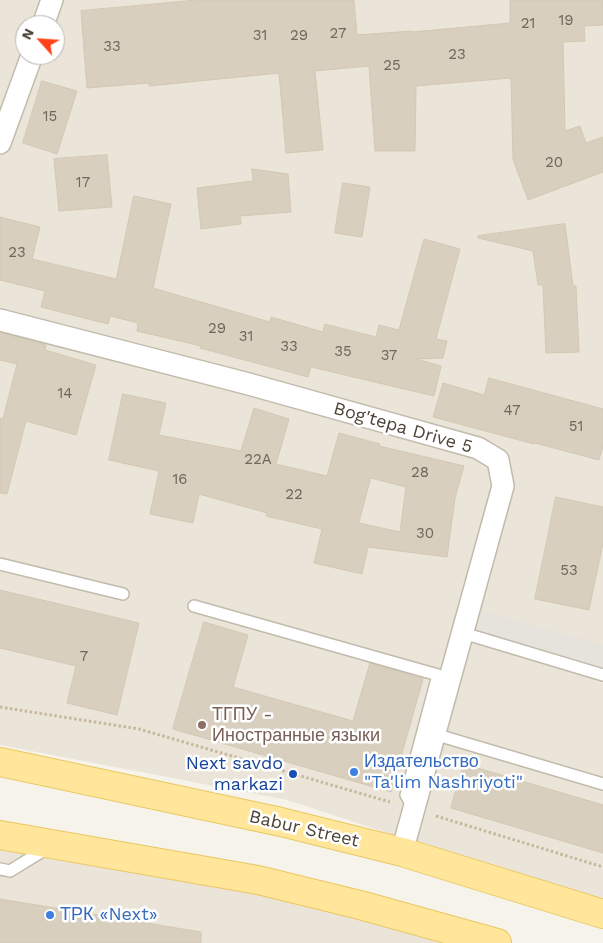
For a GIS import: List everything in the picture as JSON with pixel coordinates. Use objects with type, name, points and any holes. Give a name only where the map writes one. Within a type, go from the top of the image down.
[{"type":"main road","name":"Babur Street","points":[[0,762],[281,822],[402,852],[603,914]]},
{"type":"main road","points":[[0,835],[258,880],[360,905],[461,938],[496,943]]},
{"type":"street","points":[[47,15],[52,0]]},
{"type":"street","points":[[0,143],[28,65]]},
{"type":"street","name":"Bog'tepa Drive 5","points":[[0,320],[245,383],[478,448],[498,460],[503,486],[402,852]]},
{"type":"lane","points":[[0,564],[123,594]]},
{"type":"lane","points":[[194,606],[438,675],[406,795],[414,809]]},
{"type":"lane","points":[[463,633],[603,675]]},
{"type":"lane","points":[[434,734],[603,784]]},
{"type":"lane","points":[[0,869],[10,871],[53,845]]},
{"type":"path","points":[[0,707],[139,729],[414,809],[603,867]]},
{"type":"shaded area","points":[[0,0],[603,0],[603,909],[427,846],[287,800],[0,745]]},
{"type":"shaded area","points":[[481,611],[603,645],[603,670],[473,632]]},
{"type":"shaded area","points":[[0,835],[497,943],[0,943]]},
{"type":"building","points":[[197,0],[354,0],[357,35],[510,23],[510,0],[603,0],[603,25],[584,26],[585,41],[563,42],[565,131],[580,126],[586,143],[603,137],[603,172],[528,200],[513,159],[511,78],[416,86],[415,151],[375,151],[369,66],[315,71],[323,150],[286,153],[279,73],[149,86],[149,83],[87,88],[81,11]]},
{"type":"building","points":[[42,81],[77,91],[57,154],[23,143]]},
{"type":"building","points":[[107,155],[112,207],[59,211],[54,159]]},
{"type":"building","points":[[252,169],[288,174],[291,212],[240,216],[241,224],[201,229],[197,188],[253,181]]},
{"type":"building","points":[[343,183],[370,187],[362,237],[335,233]]},
{"type":"building","points":[[134,196],[171,204],[153,288],[270,322],[271,317],[323,332],[325,324],[376,337],[379,325],[399,330],[424,239],[460,249],[436,339],[447,341],[443,358],[416,359],[441,366],[434,396],[311,367],[308,377],[200,348],[201,346],[137,331],[138,323],[110,316],[108,324],[41,307],[45,291],[0,280],[0,217],[40,227],[32,259],[116,279]]},
{"type":"building","points":[[565,224],[573,286],[576,286],[579,352],[546,353],[543,285],[538,285],[533,251],[478,238],[478,236]]},
{"type":"building","points":[[0,333],[46,345],[45,350],[96,365],[76,435],[26,421],[7,494],[0,493],[0,418],[3,419],[17,364],[0,360]]},
{"type":"building","points":[[489,378],[603,409],[603,446],[599,460],[433,417],[443,383],[484,395]]},
{"type":"building","points":[[123,394],[166,403],[159,435],[241,451],[254,408],[289,419],[276,464],[327,476],[339,433],[380,444],[379,446],[464,466],[455,498],[447,557],[368,547],[362,574],[314,563],[322,529],[266,516],[267,513],[199,494],[193,523],[150,514],[159,471],[109,460]],"holes":[[[371,478],[406,487],[400,532],[359,523]]]},
{"type":"building","points":[[556,497],[603,507],[603,543],[589,610],[535,599]]},
{"type":"building","points":[[0,590],[139,623],[117,715],[67,703],[76,666],[0,648]]},
{"type":"building","points":[[204,622],[248,635],[233,687],[353,721],[370,663],[423,679],[391,792],[173,729]]},
{"type":"building","points":[[464,764],[603,805],[603,853],[451,808]]},
{"type":"building","name":"ТРК «Next»","points":[[0,899],[201,932],[201,943],[0,943]]},
{"type":"place","name":"ТГПУ - Иностранные языки","points":[[202,725]]},
{"type":"place","name":"Издательство \"Ta'lim Nashriyoti\"","points":[[354,772]]},
{"type":"place","name":"Next savdo markazi","points":[[293,774]]},
{"type":"place","name":"ТРК «Next»","points":[[50,915]]}]
